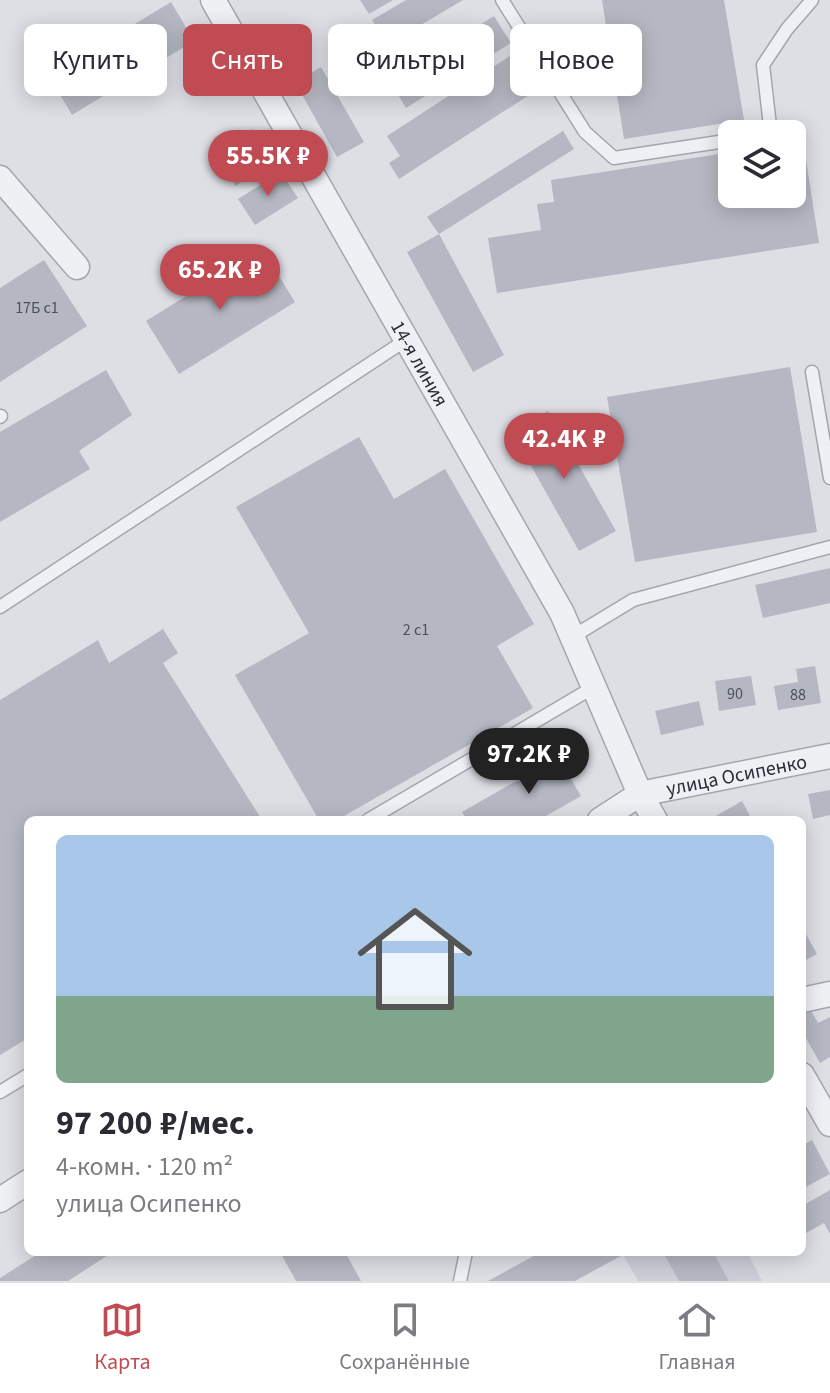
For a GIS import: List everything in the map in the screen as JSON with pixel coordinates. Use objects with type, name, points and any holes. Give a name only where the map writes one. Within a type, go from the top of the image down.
[{"type":"street","name":"14-я линия","points":[[213,0],[562,613],[640,794],[653,816]]},
{"type":"street","points":[[0,178],[77,267]]},
{"type":"street","name":"улица Осипенко","points":[[606,816],[640,794],[830,756]]},
{"type":"street","points":[[806,999],[830,994]]},
{"type":"street","points":[[806,1082],[830,1124]]},
{"type":"street","points":[[0,1200],[24,1185]]},
{"type":"lane","points":[[502,0],[585,132],[614,158],[718,142]]},
{"type":"lane","points":[[769,120],[763,65],[812,0]]},
{"type":"lane","points":[[0,607],[406,340]]},
{"type":"lane","points":[[812,372],[830,478]]},
{"type":"lane","points":[[572,637],[633,600],[830,547]]},
{"type":"lane","points":[[375,816],[594,687]]},
{"type":"lane","points":[[0,1092],[24,1077]]},
{"type":"lane","points":[[460,1281],[465,1256]]},
{"type":"shaded area","points":[[624,1256],[749,1256],[762,1281],[638,1281]]},
{"type":"building","points":[[360,0],[393,0],[369,14]]},
{"type":"building","points":[[406,0],[463,0],[422,24],[374,24],[372,20]]},
{"type":"building","points":[[602,0],[724,0],[744,120],[718,120],[718,124],[624,139],[617,96],[642,96],[642,24],[606,24]]},
{"type":"building","points":[[171,2],[184,24],[183,48],[167,57],[167,24],[135,24]]},
{"type":"building","points":[[494,16],[510,44],[494,54],[494,24],[481,24]]},
{"type":"building","points":[[510,56],[510,96],[528,96],[399,179],[389,163],[400,156],[387,136],[448,96],[494,96],[494,66]]},
{"type":"building","points":[[321,67],[328,79],[328,96],[338,96],[364,142],[337,157],[303,96],[312,96],[312,72]]},
{"type":"building","points":[[61,96],[103,96],[72,115]]},
{"type":"building","points":[[399,96],[425,96],[406,108]]},
{"type":"building","points":[[253,129],[274,158],[236,186],[214,157]]},
{"type":"building","points":[[563,131],[574,149],[439,234],[427,217]]},
{"type":"building","points":[[718,154],[718,208],[806,208],[806,160],[819,243],[497,293],[488,238],[541,230],[537,204],[554,202],[551,180]]},
{"type":"building","points":[[281,172],[298,198],[255,225],[238,199]]},
{"type":"building","points":[[439,234],[504,355],[473,372],[407,252]]},
{"type":"building","points":[[262,249],[295,302],[179,374],[146,321]]},
{"type":"building","points":[[44,260],[87,326],[0,382],[0,288]]},
{"type":"building","points":[[790,367],[817,532],[635,562],[607,397]]},
{"type":"building","points":[[106,370],[132,415],[79,451],[90,469],[0,522],[0,432]]},
{"type":"building","points":[[548,411],[616,531],[579,551],[512,432]]},
{"type":"building","points":[[359,437],[394,499],[445,469],[534,624],[497,646],[533,708],[344,816],[317,816],[235,675],[309,633],[236,507]]},
{"type":"building","points":[[830,568],[830,603],[763,618],[755,585]]},
{"type":"building","points":[[163,629],[178,653],[163,663],[259,816],[24,816],[24,1040],[0,1055],[0,700],[98,640],[109,663]]},
{"type":"building","points":[[815,666],[821,703],[778,710],[774,686],[798,682],[796,669]]},
{"type":"building","points":[[751,676],[756,705],[719,711],[715,681]]},
{"type":"building","points":[[699,701],[704,725],[661,735],[655,711]]},
{"type":"building","points":[[558,757],[581,796],[546,816],[464,816],[462,812]]},
{"type":"building","points":[[830,790],[830,815],[813,819],[808,794]]},
{"type":"building","points":[[742,801],[750,816],[716,816]]},
{"type":"building","points":[[806,934],[817,954],[806,960]]},
{"type":"building","points":[[809,1007],[818,1023],[830,1017],[830,1057],[820,1063],[806,1038],[806,1009]]},
{"type":"building","points":[[812,1140],[830,1174],[806,1187],[806,1144]]},
{"type":"building","points":[[830,1190],[830,1234],[824,1223],[806,1233],[806,1204]]},
{"type":"building","points":[[35,1256],[107,1256],[68,1281],[0,1281],[0,1278]]},
{"type":"building","points":[[282,1256],[347,1256],[361,1281],[296,1281]]},
{"type":"building","points":[[534,1256],[621,1256],[575,1281],[488,1281]]},
{"type":"building","points":[[665,1256],[715,1256],[729,1281],[679,1281]]}]
